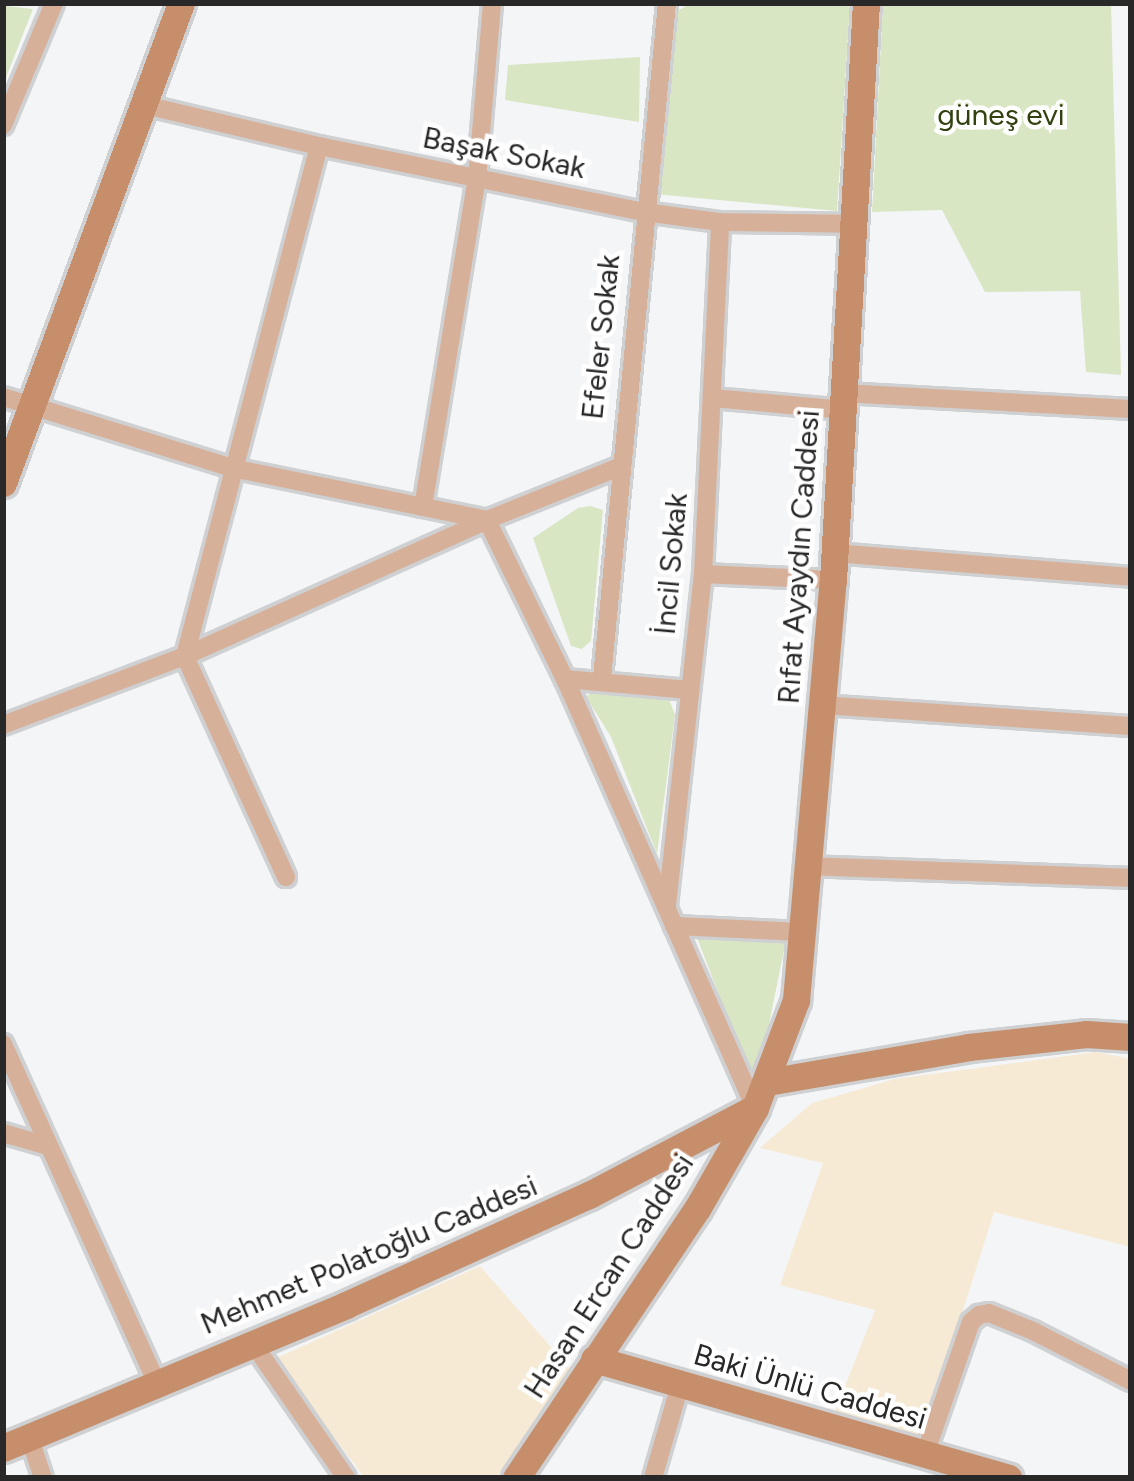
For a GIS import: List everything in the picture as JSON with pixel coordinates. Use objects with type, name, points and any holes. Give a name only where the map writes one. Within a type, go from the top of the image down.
[{"type":"street","points":[[3,125],[54,3]]},
{"type":"street","points":[[3,483],[181,3]]},
{"type":"street","points":[[423,507],[477,178],[492,3]]},
{"type":"street","name":"Efeler Sokak","points":[[602,678],[619,467],[668,3]]},
{"type":"street","name":"Rıfat Ayaydın Caddesi","points":[[755,1108],[796,1000],[833,566],[857,224],[866,3]]},
{"type":"street","name":"Başak Sokak","points":[[145,105],[319,146],[644,212],[720,221],[857,224]]},
{"type":"street","points":[[286,877],[185,656],[319,146]]},
{"type":"street","name":"İncil Sokak","points":[[670,918],[703,574],[720,221]]},
{"type":"street","points":[[3,398],[232,469],[487,520]]},
{"type":"street","points":[[713,398],[1131,409]]},
{"type":"street","points":[[3,724],[185,656],[487,520],[554,498],[619,467]]},
{"type":"street","points":[[487,520],[565,679],[755,1108]]},
{"type":"street","points":[[703,574],[833,566],[1131,577]]},
{"type":"street","points":[[565,679],[602,678],[689,690]]},
{"type":"street","points":[[822,705],[1131,726]]},
{"type":"street","points":[[808,866],[1131,878]]},
{"type":"street","points":[[670,918],[802,932]]},
{"type":"street","points":[[767,1082],[970,1047],[1086,1034],[1131,1036]]},
{"type":"street","points":[[3,1044],[156,1381]]},
{"type":"street","name":"Mehmet Polatoğlu Caddesi","points":[[3,1448],[590,1195],[755,1108]]},
{"type":"street","name":"Hasan Ercan Caddesi","points":[[515,1478],[697,1209],[755,1108]]},
{"type":"street","points":[[3,1132],[48,1146]]},
{"type":"street","points":[[925,1454],[971,1322],[980,1316],[989,1313],[1033,1331],[1131,1382]]},
{"type":"street","points":[[253,1342],[346,1478]]},
{"type":"street","name":"Baki Ünlü Caddesi","points":[[593,1359],[1008,1478]]},
{"type":"street","points":[[652,1478],[680,1385]]},
{"type":"street","points":[[29,1436],[43,1478]]},
{"type":"shaded area","points":[[1096,1052],[1131,1059],[1131,1247],[994,1212],[922,1440],[834,1414],[875,1310],[780,1285],[823,1163],[760,1148],[812,1103],[895,1079]]},
{"type":"shaded area","points":[[480,1266],[572,1371],[496,1478],[365,1478],[274,1359]]},
{"type":"green space","points":[[691,3],[850,3],[837,211],[654,194],[676,12]]},
{"type":"green space","name":"güneş evi","points":[[883,3],[1111,3],[1121,375],[1086,372],[1080,291],[985,292],[942,210],[872,212]]},
{"type":"green space","points":[[3,9],[33,9],[3,85]]},
{"type":"green space","points":[[640,57],[639,122],[505,100],[508,65]]},
{"type":"green space","points":[[578,508],[603,510],[591,641],[582,649],[571,646],[533,538]]},
{"type":"green space","points":[[596,689],[669,699],[675,715],[657,854],[611,737],[586,697]]},
{"type":"green space","points":[[696,935],[786,940],[762,1059],[751,1078]]}]
